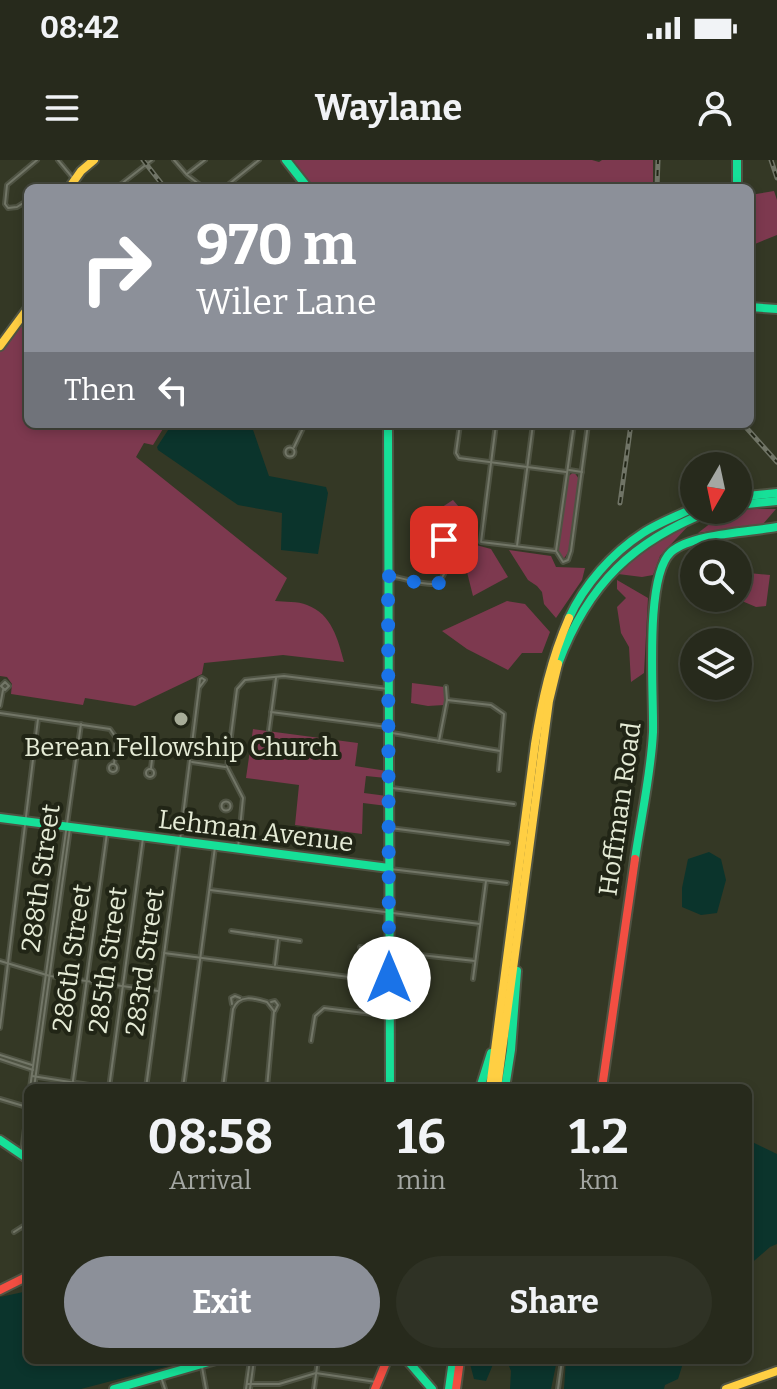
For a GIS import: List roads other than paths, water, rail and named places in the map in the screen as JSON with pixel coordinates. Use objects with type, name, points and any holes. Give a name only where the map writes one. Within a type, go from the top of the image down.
[{"type":"main road","points":[[72,184],[94,160]]},
{"type":"main road","points":[[286,160],[305,184]]},
{"type":"main road","points":[[737,160],[737,184]]},
{"type":"main road","points":[[754,307],[777,309]]},
{"type":"main road","points":[[0,346],[24,313]]},
{"type":"main road","points":[[388,428],[390,1084]]},
{"type":"main road","points":[[752,496],[777,493]]},
{"type":"main road","points":[[752,504],[777,501]]},
{"type":"main road","points":[[491,1084],[547,672],[568,617],[599,572],[627,546],[680,514]]},
{"type":"main road","points":[[498,1084],[553,679],[568,634],[597,587],[625,557],[680,523]]},
{"type":"main road","name":"Hoffman Road","points":[[603,1084],[653,733],[650,655],[661,568],[669,554],[685,543],[777,527]]},
{"type":"main road","name":"Lehman Avenue","points":[[0,818],[389,868]]},
{"type":"main road","points":[[506,1084],[512,1042],[519,921]]},
{"type":"main road","points":[[481,1084],[497,1035]]},
{"type":"main road","points":[[0,1140],[22,1154]]},
{"type":"main road","points":[[0,1290],[24,1278]]},
{"type":"main road","points":[[114,1389],[204,1364]]},
{"type":"main road","points":[[376,1386],[386,1364]]},
{"type":"main road","points":[[410,1364],[432,1389]]},
{"type":"main road","points":[[449,1389],[452,1364]]},
{"type":"main road","points":[[456,1389],[459,1364]]},
{"type":"main road","points":[[726,1389],[777,1371]]},
{"type":"street","points":[[24,202],[8,208],[5,204],[8,183],[37,160]]},
{"type":"street","points":[[58,160],[72,184]]},
{"type":"street","points":[[121,184],[152,160]]},
{"type":"street","points":[[174,160],[199,184]]},
{"type":"street","points":[[187,175],[205,160]]},
{"type":"street","points":[[229,184],[259,160]]},
{"type":"street","points":[[293,448],[304,428]]},
{"type":"street","points":[[460,428],[457,456],[582,472]]},
{"type":"street","points":[[495,428],[481,542],[556,551]]},
{"type":"street","points":[[517,547],[533,428]]},
{"type":"street","points":[[573,428],[556,551],[563,562],[570,555],[588,428]]},
{"type":"street","points":[[388,576],[436,584],[444,574],[444,540]]},
{"type":"street","points":[[238,849],[243,809],[241,790],[227,767],[237,689],[245,680],[293,676],[388,689]]},
{"type":"street","points":[[269,730],[276,677]]},
{"type":"street","points":[[439,741],[447,700],[446,687]]},
{"type":"street","name":"283rd Street","points":[[147,1084],[199,688]]},
{"type":"street","points":[[0,706],[4,689]]},
{"type":"street","points":[[447,700],[491,705],[501,710],[505,718],[499,770]]},
{"type":"street","points":[[271,712],[501,751]]},
{"type":"street","points":[[0,713],[110,729],[116,736],[114,764]]},
{"type":"street","points":[[0,1028],[38,719]]},
{"type":"street","name":"288th Street","points":[[33,1084],[81,724]]},
{"type":"street","points":[[117,745],[191,755]]},
{"type":"street","points":[[151,769],[154,749]]},
{"type":"street","points":[[190,762],[227,767]]},
{"type":"street","points":[[389,787],[514,804]]},
{"type":"street","points":[[231,807],[243,809]]},
{"type":"street","points":[[389,828],[508,843]]},
{"type":"street","name":"286th Street","points":[[73,1083],[107,832]]},
{"type":"street","name":"285th Street","points":[[110,1084],[143,837]]},
{"type":"street","points":[[184,1084],[216,846]]},
{"type":"street","name":"Lehman Avenue","points":[[389,868],[507,883]]},
{"type":"street","points":[[473,979],[486,880]]},
{"type":"street","points":[[210,890],[480,924]]},
{"type":"street","points":[[231,931],[300,941]]},
{"type":"street","points":[[274,967],[278,939]]},
{"type":"street","points":[[360,947],[475,961]]},
{"type":"street","points":[[164,953],[389,982]]},
{"type":"street","points":[[0,961],[48,975],[159,991]]},
{"type":"street","points":[[234,1006],[230,1001],[236,996],[239,1000],[277,1002],[278,1008],[274,1012]]},
{"type":"street","points":[[224,1084],[234,1006],[239,1000]]},
{"type":"street","points":[[267,1084],[274,1012],[270,1004]]},
{"type":"street","points":[[311,1041],[314,1018],[319,1011],[327,1008],[389,1016]]},
{"type":"street","points":[[0,1057],[34,1067]]},
{"type":"street","points":[[34,1077],[80,1084]]},
{"type":"street","points":[[0,1099],[24,1105]]},
{"type":"street","points":[[14,1232],[24,1226]]},
{"type":"street","points":[[248,1389],[252,1364]]},
{"type":"street","points":[[314,1389],[317,1364]]},
{"type":"street","points":[[558,1389],[562,1364]]},
{"type":"street","points":[[201,1365],[206,1389]]},
{"type":"street","points":[[249,1384],[279,1384],[316,1373],[376,1386]]},
{"type":"street","points":[[161,1376],[165,1389]]},
{"type":"water","points":[[169,428],[252,428],[269,476],[326,487],[328,493],[318,554],[281,550],[282,513],[238,505],[157,447]]},
{"type":"water","points":[[709,852],[721,859],[726,880],[717,913],[701,915],[682,907],[682,888],[688,859]]},
{"type":"water","points":[[752,1142],[777,1154],[777,1244],[752,1263]]},
{"type":"water","points":[[24,1292],[24,1364],[177,1364],[81,1389],[0,1389],[0,1297]]},
{"type":"water","points":[[470,1364],[493,1364],[486,1381],[474,1379]]},
{"type":"water","points":[[508,1364],[556,1364],[551,1389],[510,1389]]},
{"type":"water","points":[[566,1364],[683,1364],[678,1379],[665,1385],[664,1389],[564,1389]]},
{"type":"railway","points":[[143,160],[162,184]]},
{"type":"railway","points":[[657,184],[658,160]]},
{"type":"railway","points":[[771,160],[777,178]]},
{"type":"railway","points":[[620,503],[630,428]]},
{"type":"railway","points":[[747,428],[777,462]]},
{"type":"place","name":"Berean Fellowship Church","points":[[181,719]]}]
